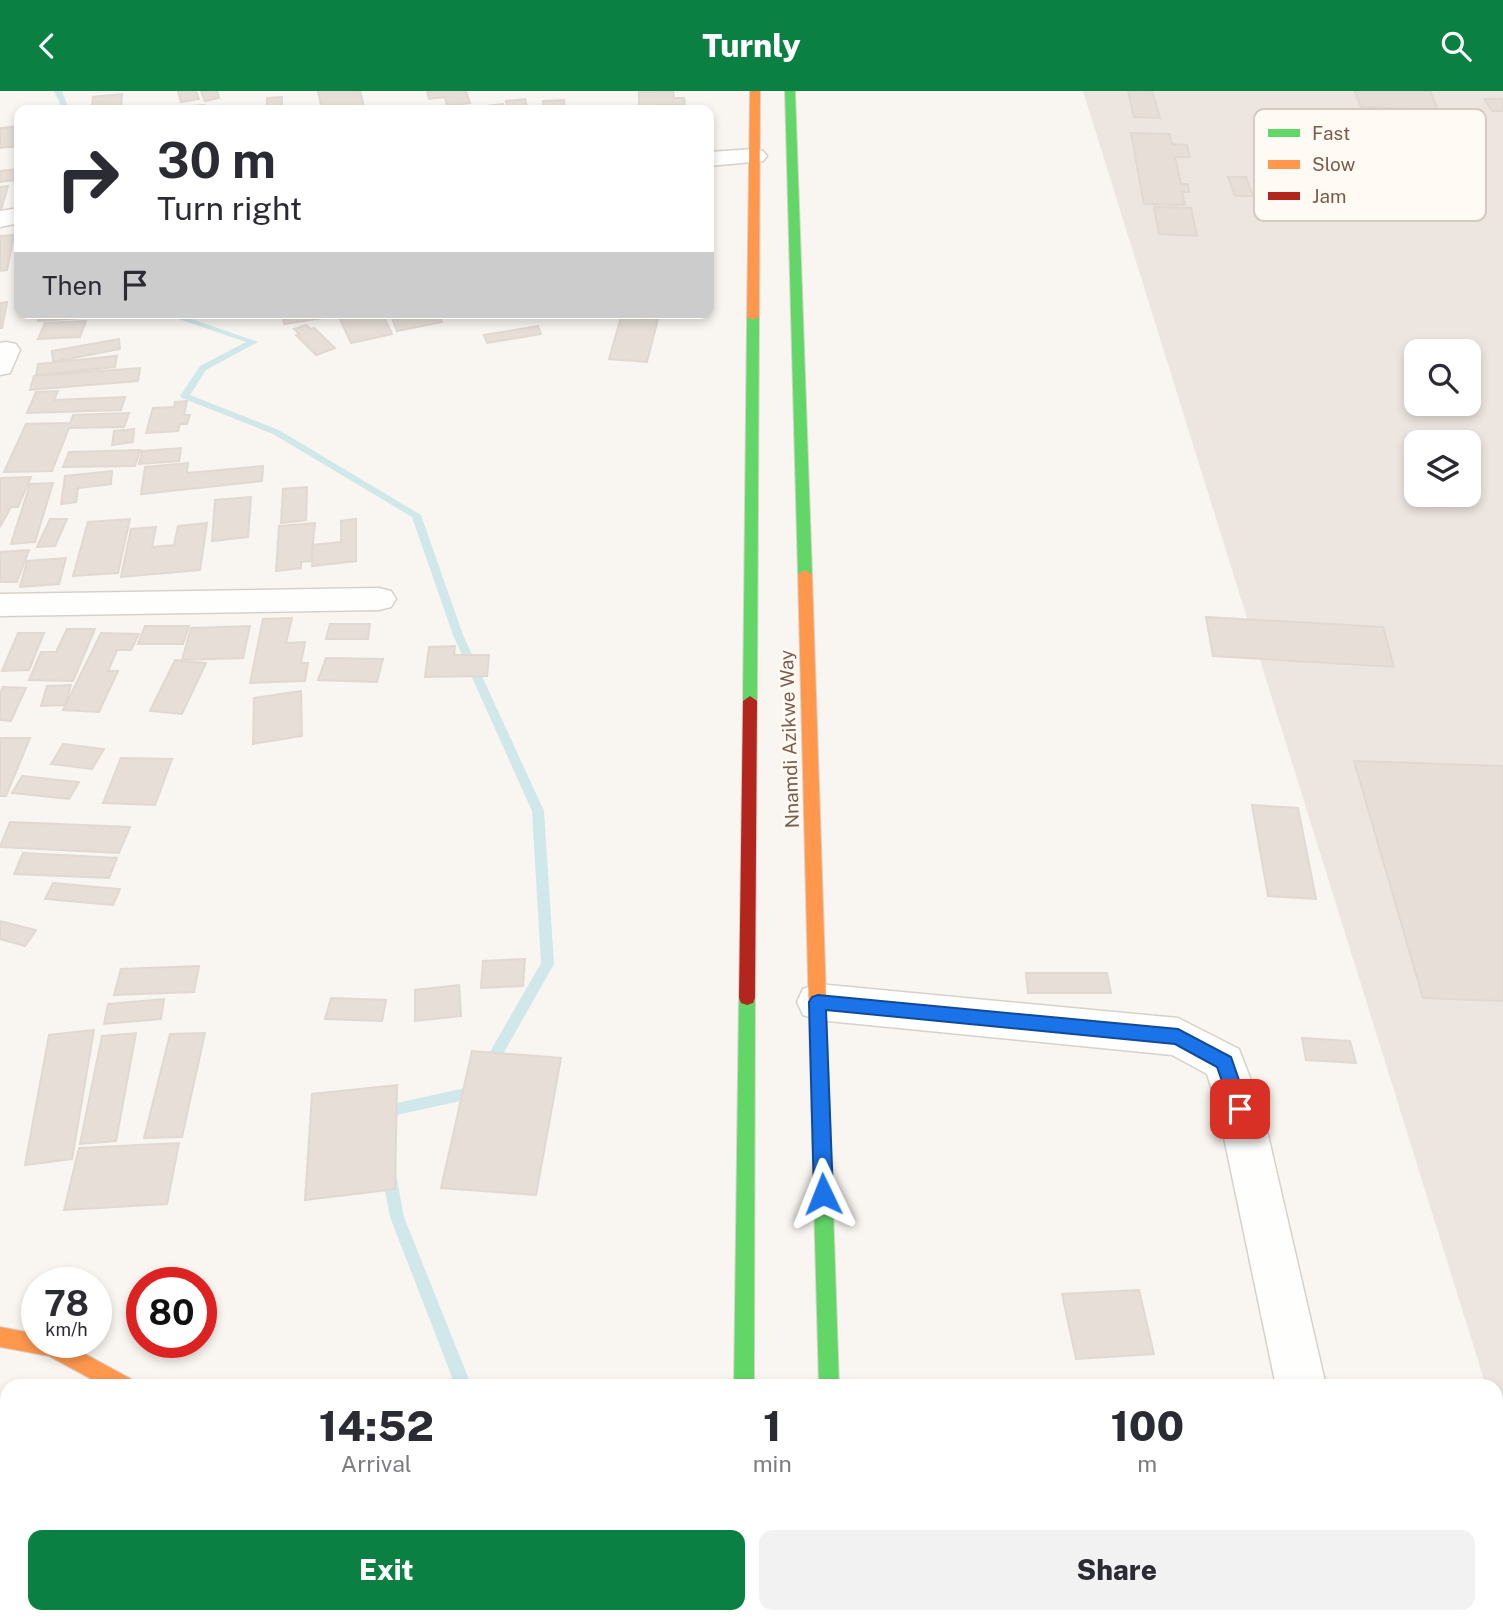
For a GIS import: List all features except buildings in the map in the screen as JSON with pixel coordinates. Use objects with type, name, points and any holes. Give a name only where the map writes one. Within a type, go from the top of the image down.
[{"type":"main road","name":"Nnamdi Azikwe Way","points":[[744,1379],[755,91]]},
{"type":"main road","name":"Nnamdi Azikwe Way","points":[[790,91],[829,1379]]},
{"type":"main road","points":[[0,1337],[52,1347],[111,1379]]},
{"type":"street","points":[[714,159],[755,156]]},
{"type":"street","points":[[0,605],[379,599]]},
{"type":"street","points":[[818,1002],[1178,1037],[1224,1062],[1240,1109],[1299,1379]]},
{"type":"shaded area","points":[[1083,91],[1503,91],[1503,1379],[1484,1379]]},
{"type":"waterway","points":[[58,91],[64,105]]},
{"type":"waterway","points":[[183,319],[254,342],[203,368],[185,396],[276,432],[416,515],[458,635],[538,811],[548,964],[489,1066]]},
{"type":"waterway","points":[[383,1112],[474,1092],[476,1088]]},
{"type":"waterway","points":[[389,1174],[397,1217],[460,1379]]},
{"type":"traffic: fast","points":[[790,91],[805,574]]},
{"type":"traffic: fast","points":[[750,701],[753,317]]},
{"type":"traffic: fast","points":[[744,1379],[747,998]]},
{"type":"traffic: fast","points":[[819,1058],[829,1379]]},
{"type":"traffic: slow","points":[[753,317],[755,91]]},
{"type":"traffic: slow","points":[[805,574],[819,1058]]},
{"type":"traffic: slow","points":[[0,1337],[52,1347],[111,1379]]},
{"type":"traffic: jam","points":[[747,998],[750,701]]},
{"type":"route","points":[[823,1194],[818,1002],[1178,1037],[1224,1062],[1240,1109]]}]
